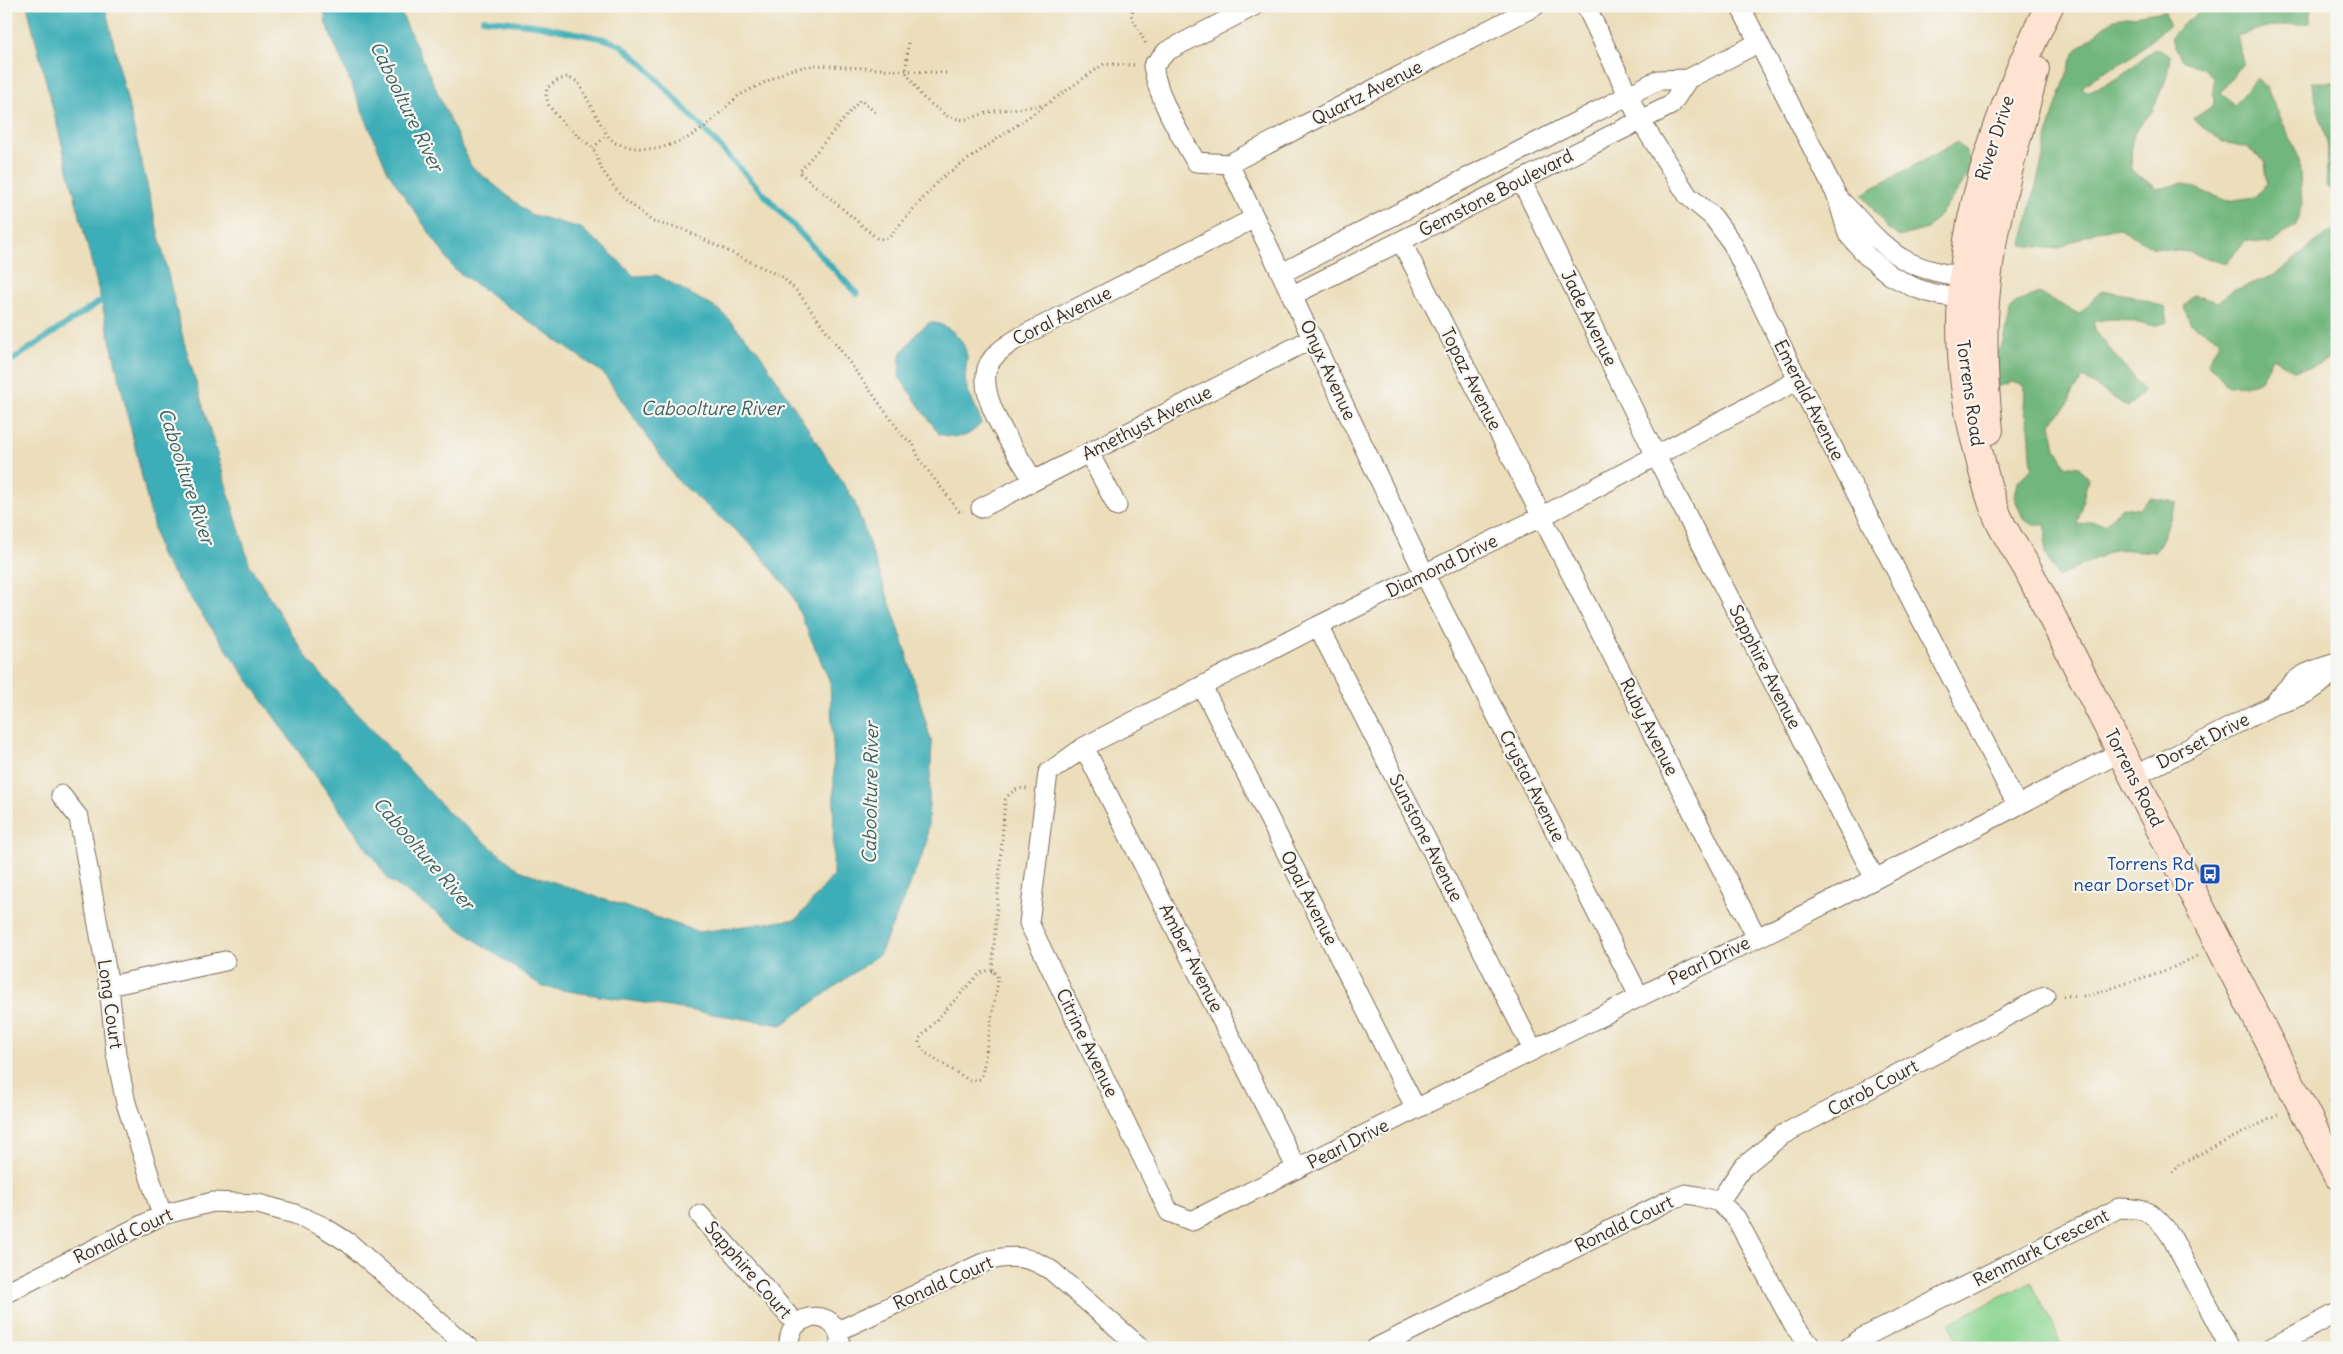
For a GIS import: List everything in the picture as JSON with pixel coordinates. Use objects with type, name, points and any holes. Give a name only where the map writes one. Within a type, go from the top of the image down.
[{"type":"main road","name":"River Drive","points":[[1973,289],[2009,171],[2050,6]]},
{"type":"main road","name":"Torrens Road","points":[[1973,289],[1964,377],[1974,438],[1988,490],[2002,525],[2027,568],[2337,1175]]},
{"type":"street","points":[[1229,164],[1196,162],[1168,114],[1155,80],[1153,66],[1167,51],[1254,6]]},
{"type":"street","name":"Quartz Avenue","points":[[1229,164],[1535,6]]},
{"type":"street","name":"Emerald Avenue","points":[[1586,6],[1640,120],[1688,196],[1713,217],[1732,242],[1798,380],[2018,805]]},
{"type":"street","points":[[1740,6],[1837,196],[1848,234],[1867,256],[1890,275],[1915,288],[1938,295],[1973,289]]},
{"type":"street","name":"Gemstone Boulevard","points":[[1282,273],[1629,94],[1658,80],[1688,79],[1758,43]]},
{"type":"street","name":"Gemstone Boulevard","points":[[1293,295],[1671,105],[1688,79]]},
{"type":"street","name":"Onyx Avenue","points":[[1229,164],[1425,575]]},
{"type":"street","name":"Jade Avenue","points":[[1521,180],[1656,456]]},
{"type":"street","name":"Coral Avenue","points":[[1033,480],[994,413],[987,392],[985,373],[1000,349],[1022,336],[1255,218]]},
{"type":"street","name":"Topaz Avenue","points":[[1400,241],[1541,517]]},
{"type":"street","name":"Amethyst Avenue","points":[[981,508],[1313,338]]},
{"type":"street","name":"Diamond Drive","points":[[1084,747],[1318,626],[1541,517],[1798,380]]},
{"type":"street","points":[[1088,453],[1116,506]]},
{"type":"street","name":"Sapphire Avenue","points":[[1656,456],[1875,879]]},
{"type":"street","name":"Ruby Avenue","points":[[1541,517],[1757,938]]},
{"type":"street","name":"Crystal Avenue","points":[[1425,575],[1639,996]]},
{"type":"street","name":"Sunstone Avenue","points":[[1318,626],[1533,1050]]},
{"type":"street","name":"Dorset Drive","points":[[2134,777],[2273,705],[2288,685],[2301,676],[2337,665]]},
{"type":"street","name":"Opal Avenue","points":[[1202,686],[1416,1109]]},
{"type":"street","name":"Citrine Avenue","points":[[1084,747],[1048,773],[1029,923],[1169,1212],[1192,1221],[1297,1169]]},
{"type":"street","name":"Amber Avenue","points":[[1084,747],[1297,1169]]},
{"type":"street","name":"Pearl Drive","points":[[1297,1169],[1875,879],[2121,752]]},
{"type":"street","name":"Long Court","points":[[62,794],[78,818],[109,986],[116,1054],[126,1102],[162,1216]]},
{"type":"street","points":[[109,986],[225,962]]},
{"type":"street","name":"Carob Court","points":[[1719,1202],[1742,1168],[1782,1135],[2045,996]]},
{"type":"street","name":"Ronald Court","points":[[1376,1348],[1670,1200],[1686,1194],[1719,1202]]},
{"type":"street","name":"Ronald Court","points":[[6,1293],[162,1216],[213,1202],[230,1202],[267,1207],[296,1214],[322,1226],[349,1243],[469,1348]]},
{"type":"street","points":[[1719,1202],[1736,1218],[1794,1326],[1813,1348]]},
{"type":"street","name":"Renmark Crescent","points":[[1848,1348],[1870,1334],[2119,1208],[2145,1210],[2161,1222],[2171,1236],[2230,1348]]},
{"type":"street","name":"Sapphire Court","points":[[700,1215],[796,1324]]},
{"type":"street","name":"Ronald Court","points":[[839,1339],[987,1261],[1005,1256],[1022,1257],[1039,1262],[1141,1348]]},
{"type":"street","points":[[2271,1348],[2337,1313]]},
{"type":"street","points":[[789,1348],[790,1335],[796,1324],[815,1316],[828,1320],[839,1339]]},
{"type":"path","points":[[875,112],[860,100],[798,172],[878,239],[888,238],[940,179],[1104,64],[1153,66],[1148,48],[1132,14],[1134,6]]},
{"type":"path","points":[[908,43],[906,72],[922,97],[948,117],[964,120],[993,111],[1046,105]]},
{"type":"path","points":[[946,73],[815,65],[797,68],[781,73],[738,96],[704,128],[684,140],[657,148],[633,148],[615,143],[607,135],[578,82],[567,78],[556,81],[547,88],[546,96],[549,106],[563,123],[593,148],[602,170],[621,196],[653,222],[682,230],[782,277],[798,292],[904,437],[914,444],[920,460],[959,510],[968,512],[981,508]]},
{"type":"path","points":[[593,148],[607,135]]},
{"type":"path","points":[[992,971],[1005,800],[1009,794],[1018,788],[1046,793]]},
{"type":"path","points":[[2045,996],[2088,996],[2172,968],[2197,956]]},
{"type":"path","points":[[984,971],[992,971],[997,975],[998,981],[982,1075],[980,1079],[970,1081],[924,1052],[919,1039],[979,974],[984,971]]},
{"type":"path","points":[[2329,1102],[2337,1098]]},
{"type":"path","points":[[2173,1173],[2180,1164],[2278,1115]]},
{"type":"green space","points":[[2205,6],[2312,6],[2310,23],[2266,27],[2237,36],[2243,63],[2221,92],[2234,106],[2257,78],[2267,89],[2299,157],[2302,203],[2296,225],[2270,244],[2246,240],[2225,264],[2189,252],[2154,248],[2120,228],[2096,231],[2057,249],[2022,245],[2052,118],[2075,51],[2114,19],[2165,11],[2169,25],[2127,60],[2095,77],[2081,88],[2090,92],[2120,77],[2155,48],[2170,56],[2167,77],[2152,111],[2132,136],[2131,170],[2158,189],[2183,183],[2227,201],[2255,197],[2267,183],[2265,161],[2246,147],[2223,142],[2193,119],[2214,105],[2213,77],[2204,69],[2182,60],[2171,38]]},
{"type":"green space","points":[[2311,82],[2337,82],[2337,197],[2326,187],[2328,147]]},
{"type":"green space","points":[[1957,142],[1965,150],[1973,168],[1946,207],[1927,229],[1899,237],[1886,227],[1862,194]]},
{"type":"green space","points":[[2337,229],[2337,304],[2329,333],[2333,351],[2330,359],[2309,368],[2293,370],[2272,357],[2265,374],[2258,382],[2247,385],[2228,386],[2208,363],[2220,340],[2190,323],[2184,307],[2193,295],[2217,302],[2232,291],[2275,275],[2327,233]]},
{"type":"green space","points":[[2102,290],[2133,296],[2165,307],[2168,322],[2146,325],[2117,319],[2093,322],[2096,332],[2144,391],[2128,407],[2083,378],[2072,393],[2068,404],[2051,423],[2056,448],[2065,465],[2079,467],[2088,479],[2077,525],[2091,522],[2106,524],[2122,507],[2139,509],[2150,498],[2177,502],[2162,540],[2155,552],[2116,549],[2058,577],[2045,554],[2046,525],[2034,525],[2024,520],[2014,497],[2017,482],[2032,468],[2029,427],[2024,408],[2025,386],[2011,382],[1997,387],[1992,361],[2004,344],[2010,311],[2015,303],[2039,293],[2079,314]]},
{"type":"green space","points":[[2031,1282],[2064,1348],[1962,1348],[1949,1323]]},
{"type":"water","name":"Caboolture River","points":[[27,6],[105,6],[184,342],[250,566],[309,661],[448,812],[519,870],[699,932],[797,919],[833,876],[834,767],[830,682],[790,591],[752,545],[677,480],[603,373],[454,269],[388,172],[326,24],[324,6],[398,6],[471,166],[530,214],[581,228],[634,276],[657,275],[721,311],[758,351],[854,500],[902,638],[932,744],[927,844],[880,954],[782,1025],[543,987],[389,880],[160,555],[101,300]]},
{"type":"water","points":[[930,322],[949,329],[959,338],[966,350],[966,384],[981,424],[966,435],[953,437],[939,434],[899,377],[900,355],[917,333]]},
{"type":"waterway","points":[[483,19],[536,25],[604,39],[621,45],[642,63],[857,294]]},
{"type":"waterway","points":[[6,371],[8,363],[108,296]]},
{"type":"place","name":"Torrens Rd near Dorset Dr","points":[[2210,874]]}]
